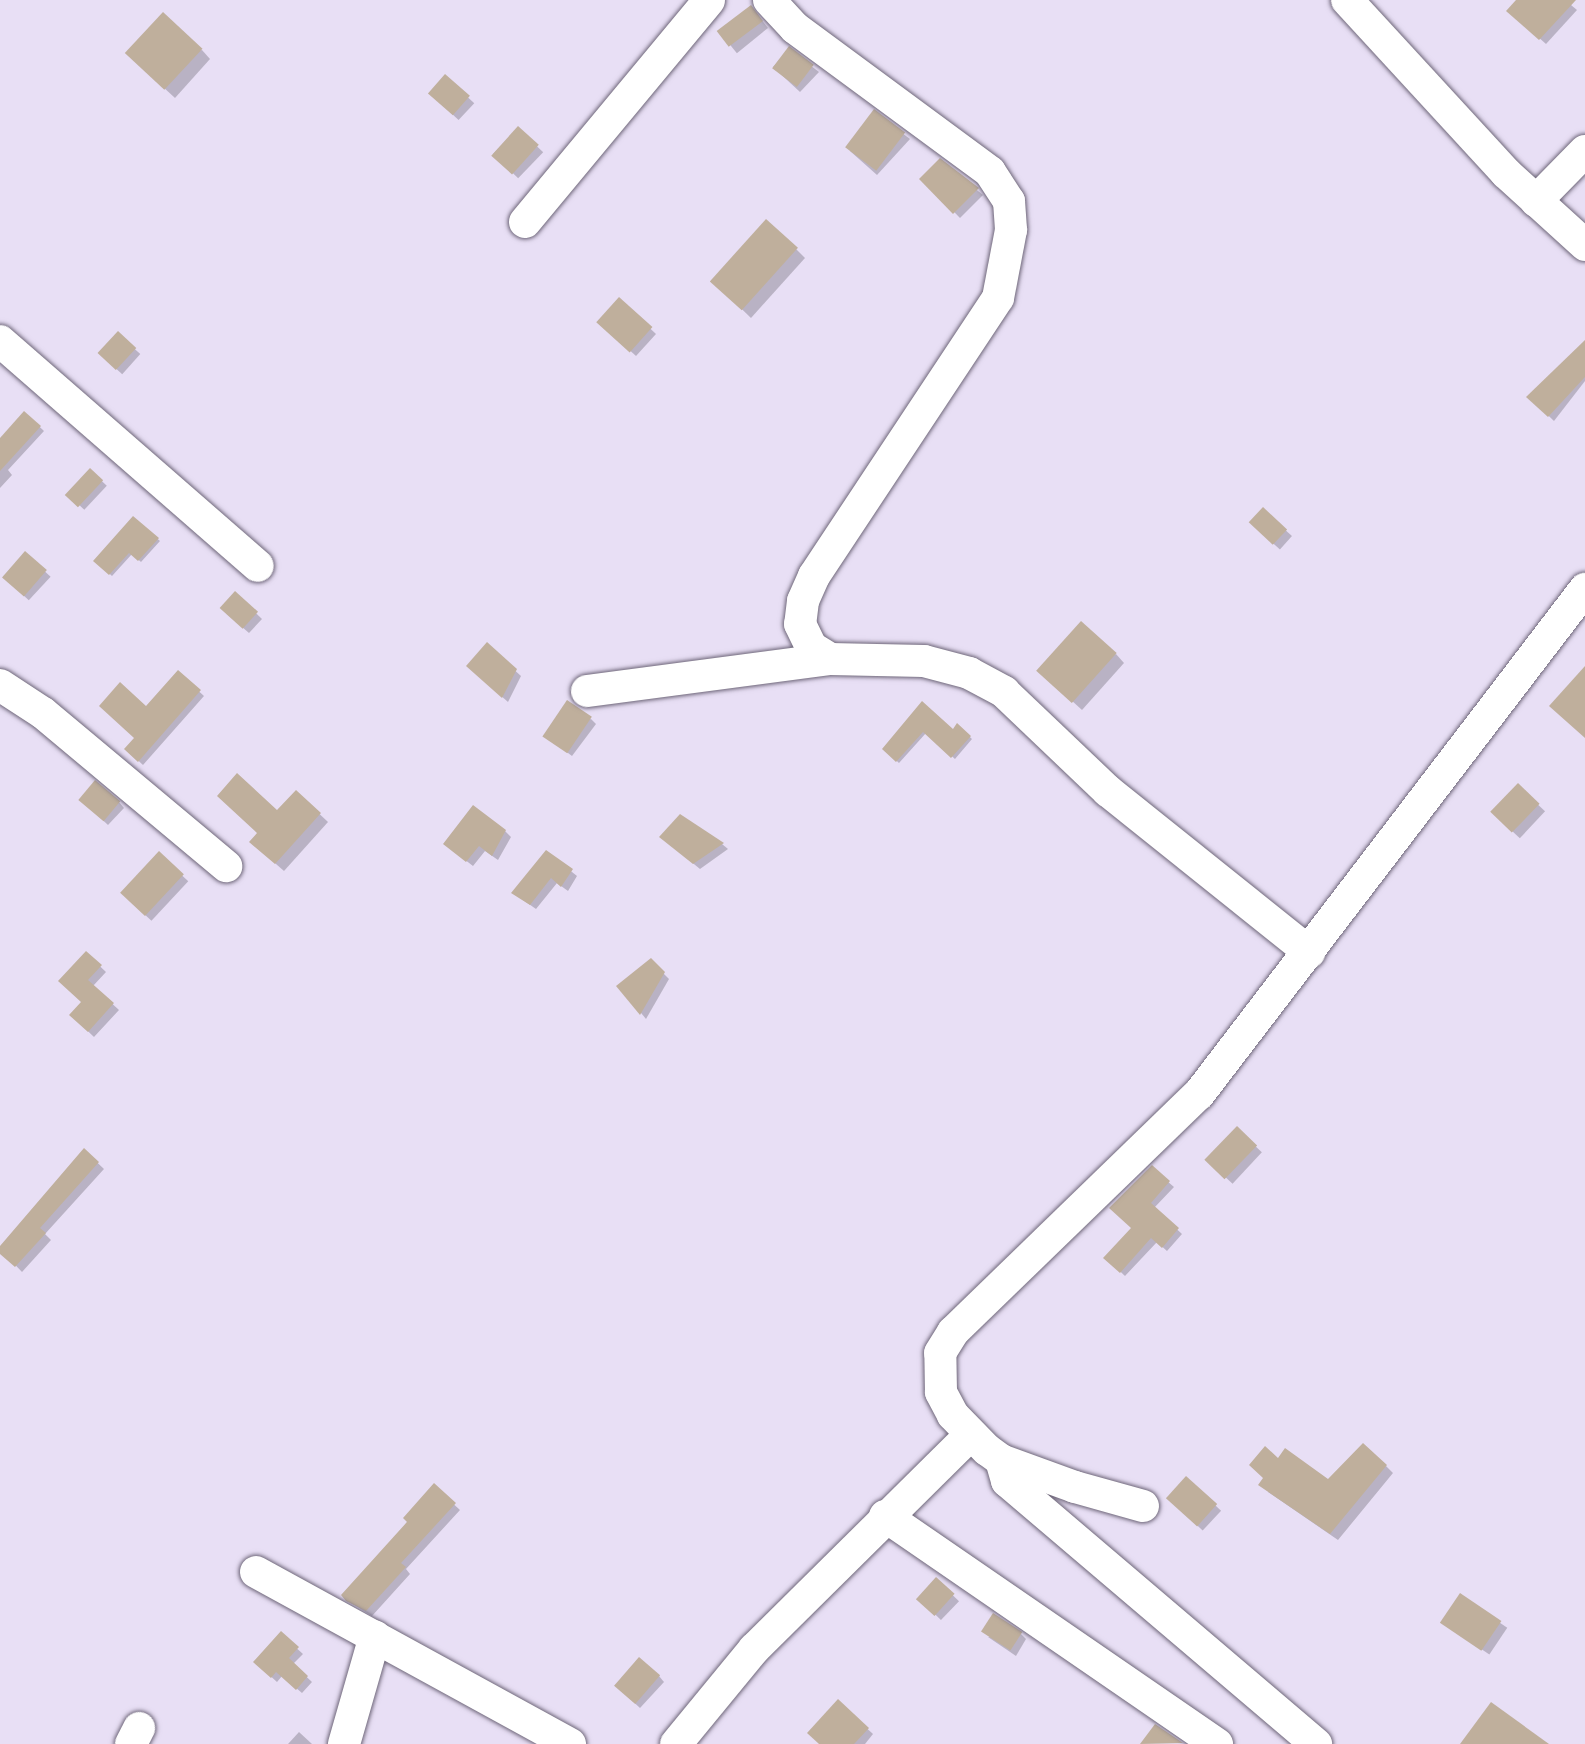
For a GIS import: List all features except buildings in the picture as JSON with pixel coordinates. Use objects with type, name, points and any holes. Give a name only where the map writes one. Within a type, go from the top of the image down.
[{"type":"street","points":[[526,222],[709,0]]},
{"type":"street","points":[[769,0],[795,28],[990,172],[1009,201],[1011,230],[998,298],[814,576],[803,601],[800,624],[811,647],[830,659]]},
{"type":"street","points":[[1347,0],[1536,201],[1585,245]]},
{"type":"street","points":[[1536,201],[1585,151]]},
{"type":"street","points":[[0,341],[258,566]]},
{"type":"street","points":[[1143,1506],[1001,1460],[970,1435],[941,1392],[937,1373],[940,1353],[953,1332],[1199,1094],[1585,589]]},
{"type":"street","points":[[587,691],[830,659],[924,661],[969,673],[1004,692],[1108,791],[1309,951]]},
{"type":"street","points":[[0,685],[43,713],[226,866]]},
{"type":"street","points":[[676,1744],[754,1649],[885,1516],[970,1435]]},
{"type":"street","points":[[1001,1460],[1007,1481],[1316,1744]]},
{"type":"street","points":[[885,1516],[1217,1744]]},
{"type":"street","points":[[256,1572],[570,1744]]},
{"type":"street","points":[[344,1744],[375,1636]]}]
